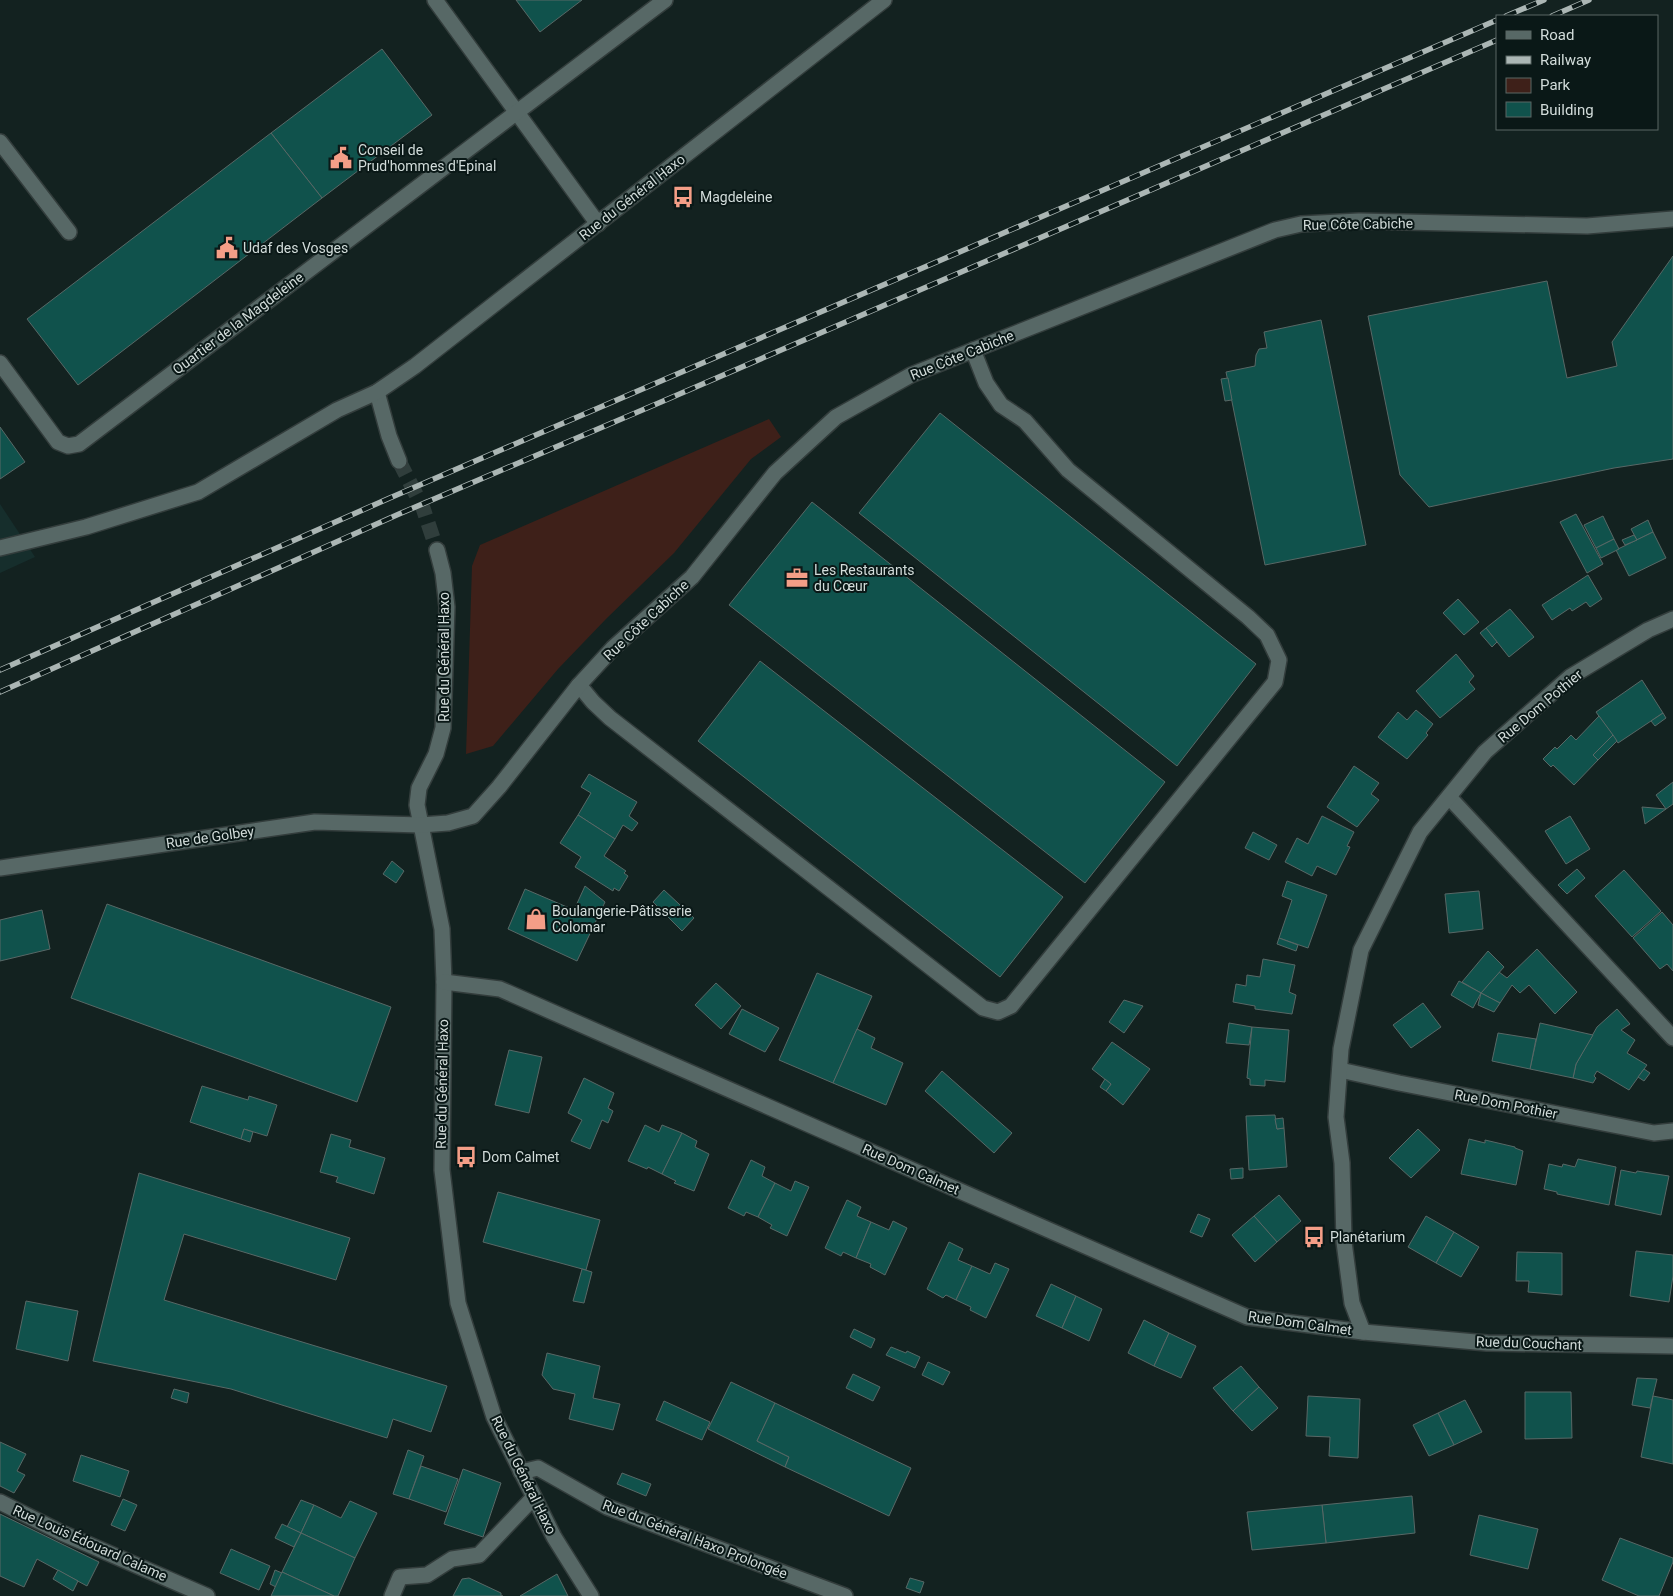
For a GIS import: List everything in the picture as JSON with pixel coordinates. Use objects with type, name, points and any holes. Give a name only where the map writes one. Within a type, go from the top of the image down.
[{"type":"street","points":[[435,0],[598,224]]},
{"type":"street","name":"Quartier de la Magdeleine","points":[[0,363],[58,442],[68,446],[79,444],[665,0]]},
{"type":"street","name":"Rue du Général Haxo","points":[[0,548],[86,527],[198,492],[337,410],[378,392],[415,366],[884,0]]},
{"type":"street","points":[[0,142],[69,232]]},
{"type":"street","name":"Rue Côte Cabiche","points":[[421,825],[448,823],[473,816],[499,787],[579,685],[613,648],[692,577],[775,473],[836,418],[911,375],[1275,230],[1301,224],[1359,221],[1587,226],[1673,219]]},
{"type":"street","points":[[579,685],[610,718],[983,1008],[998,1012],[1012,1006],[1275,682],[1279,660],[1267,635],[1248,617],[1068,470],[1025,422],[1001,405],[986,383],[973,350]]},
{"type":"street","points":[[378,392],[389,436],[399,461]]},
{"type":"street","name":"Rue du Général Haxo","points":[[437,550],[443,573],[447,607],[443,728],[436,754],[419,788],[417,805],[442,930],[444,982],[442,1170],[458,1303],[494,1417],[554,1537],[591,1596]]},
{"type":"street","name":"Rue Dom Pothier","points":[[1364,1332],[1352,1303],[1344,1242],[1342,1163],[1336,1117],[1342,1049],[1361,950],[1420,832],[1485,752],[1570,677],[1648,630],[1673,619]]},
{"type":"street","points":[[1448,797],[1673,1038]]},
{"type":"street","name":"Rue de Golbey","points":[[0,868],[314,822],[421,825]]},
{"type":"street","name":"Rue Dom Calmet","points":[[444,982],[500,988],[1247,1316],[1384,1333]]},
{"type":"street","name":"Rue Dom Pothier","points":[[1340,1070],[1399,1084],[1654,1133],[1673,1131]]},
{"type":"street","name":"Rue du Couchant","points":[[1384,1333],[1487,1343],[1673,1346]]},
{"type":"street","name":"Rue du Général Haxo Prolongée","points":[[521,1472],[538,1468],[607,1507],[845,1596]]},
{"type":"street","points":[[392,1596],[400,1576],[427,1575],[452,1559],[479,1555],[534,1497]]},
{"type":"street","name":"Rue Louis Édouard Calame","points":[[0,1502],[62,1533],[207,1596]]},
{"type":"shaded area","points":[[0,504],[35,557],[0,573]]},
{"type":"green space","points":[[769,419],[781,437],[751,459],[674,553],[558,669],[493,746],[466,754],[472,566],[480,545]]},
{"type":"building","points":[[516,0],[582,0],[540,32]]},
{"type":"building","points":[[382,49],[432,115],[322,198],[271,133]]},
{"type":"building","points":[[271,133],[322,198],[78,385],[27,319]]},
{"type":"building","points":[[1673,256],[1673,459],[1614,468],[1429,507],[1400,475],[1368,316],[1547,281],[1567,378],[1617,366],[1612,342]]},
{"type":"building","points":[[1321,320],[1366,545],[1265,565],[1226,372],[1255,366],[1256,355],[1259,349],[1267,348],[1264,332]]},
{"type":"building","points":[[1228,378],[1232,400],[1225,401],[1221,379]]},
{"type":"building","points":[[940,413],[1256,664],[1177,766],[859,513]]},
{"type":"building","points":[[0,427],[25,462],[0,479]]},
{"type":"building","points":[[812,502],[1165,782],[1085,883],[729,605]]},
{"type":"building","points":[[1576,514],[1603,564],[1587,573],[1560,522]]},
{"type":"building","points":[[1603,516],[1614,539],[1596,548],[1584,525]]},
{"type":"building","points":[[1648,520],[1653,532],[1637,540],[1631,529]]},
{"type":"building","points":[[1653,532],[1666,558],[1629,576],[1616,550]]},
{"type":"building","points":[[1634,535],[1637,540],[1625,545],[1622,540]]},
{"type":"building","points":[[1614,539],[1619,549],[1601,558],[1596,548]]},
{"type":"building","points":[[1588,575],[1602,599],[1590,607],[1586,602],[1572,611],[1570,608],[1552,620],[1542,605]]},
{"type":"building","points":[[1458,599],[1479,622],[1464,635],[1443,613]]},
{"type":"building","points":[[1510,609],[1534,637],[1509,657],[1486,628]]},
{"type":"building","points":[[1486,628],[1497,642],[1492,647],[1480,633]]},
{"type":"building","points":[[1456,654],[1474,676],[1469,682],[1475,689],[1440,718],[1416,691]]},
{"type":"building","points":[[760,661],[1063,897],[1000,977],[698,741]]},
{"type":"building","points":[[1642,680],[1663,713],[1618,743],[1596,712]]},
{"type":"building","points":[[1416,710],[1433,724],[1426,733],[1428,735],[1407,759],[1378,737],[1398,712],[1407,720]]},
{"type":"building","points":[[1663,713],[1666,718],[1655,726],[1651,721]]},
{"type":"building","points":[[1599,716],[1613,735],[1593,755],[1598,760],[1574,785],[1553,765],[1551,767],[1543,759],[1555,747],[1557,749],[1571,735],[1576,740]]},
{"type":"building","points":[[1613,735],[1617,741],[1598,760],[1593,755]]},
{"type":"building","points":[[1354,766],[1379,783],[1371,794],[1379,800],[1357,827],[1327,807]]},
{"type":"building","points":[[589,774],[637,802],[629,816],[638,823],[632,831],[623,825],[615,839],[578,815],[591,793],[581,787]]},
{"type":"building","points":[[1673,782],[1673,804],[1666,809],[1656,795]]},
{"type":"building","points":[[1642,807],[1666,809],[1645,824]]},
{"type":"building","points":[[578,815],[615,839],[604,856],[626,871],[624,873],[628,876],[619,891],[614,888],[613,891],[575,867],[581,857],[560,843]]},
{"type":"building","points":[[1322,816],[1354,832],[1347,846],[1350,847],[1336,875],[1317,866],[1312,876],[1285,862],[1297,838],[1308,844]]},
{"type":"building","points":[[1570,816],[1590,849],[1566,864],[1545,831]]},
{"type":"building","points":[[1253,832],[1277,845],[1269,860],[1245,848]]},
{"type":"building","points":[[392,861],[404,871],[396,883],[383,874]]},
{"type":"building","points":[[1577,869],[1585,878],[1567,894],[1558,885]]},
{"type":"building","points":[[1624,870],[1661,911],[1632,937],[1595,896]]},
{"type":"building","points":[[1287,881],[1327,895],[1308,948],[1279,938],[1292,900],[1282,896]]},
{"type":"building","points":[[585,886],[605,902],[577,961],[508,929],[525,889],[574,910]]},
{"type":"building","points":[[664,890],[694,918],[682,931],[653,902]]},
{"type":"building","points":[[1479,891],[1483,929],[1449,933],[1445,894]]},
{"type":"building","points":[[107,904],[391,1007],[357,1102],[71,998]]},
{"type":"building","points":[[42,910],[50,949],[0,961],[0,920]]},
{"type":"building","points":[[1662,912],[1673,925],[1673,971],[1667,964],[1660,969],[1633,938]]},
{"type":"building","points":[[1279,938],[1298,945],[1296,951],[1277,944]]},
{"type":"building","points":[[1537,949],[1577,992],[1555,1014],[1529,985],[1520,993],[1512,985],[1500,1003],[1481,993],[1499,972],[1507,978]]},
{"type":"building","points":[[1488,951],[1504,967],[1481,993],[1462,982]]},
{"type":"building","points":[[1263,959],[1295,965],[1289,992],[1296,995],[1292,1014],[1255,1009],[1255,1006],[1233,1002],[1236,984],[1246,986],[1247,975],[1260,977]]},
{"type":"building","points":[[817,973],[872,996],[833,1083],[779,1060]]},
{"type":"building","points":[[1459,981],[1481,993],[1473,1008],[1451,995]]},
{"type":"building","points":[[716,983],[741,1006],[721,1029],[695,1005]]},
{"type":"building","points":[[1481,993],[1500,1003],[1494,1012],[1478,1005]]},
{"type":"building","points":[[1124,1000],[1143,1006],[1124,1033],[1109,1022]]},
{"type":"building","points":[[1423,1003],[1441,1027],[1411,1048],[1393,1025]]},
{"type":"building","points":[[742,1009],[779,1028],[765,1052],[729,1034]]},
{"type":"building","points":[[1617,1009],[1630,1024],[1621,1030],[1635,1040],[1627,1053],[1647,1065],[1629,1090],[1597,1071],[1593,1083],[1573,1078],[1576,1064],[1597,1027]]},
{"type":"building","points":[[1229,1023],[1252,1027],[1249,1045],[1226,1043]]},
{"type":"building","points":[[1540,1023],[1593,1035],[1576,1064],[1573,1078],[1530,1069]]},
{"type":"building","points":[[1252,1027],[1289,1030],[1285,1082],[1265,1080],[1265,1086],[1250,1085],[1250,1079],[1247,1078]]},
{"type":"building","points":[[857,1029],[875,1038],[871,1048],[903,1063],[886,1105],[833,1083]]},
{"type":"building","points":[[1498,1033],[1536,1039],[1530,1069],[1492,1061]]},
{"type":"building","points":[[1112,1042],[1150,1069],[1123,1105],[1106,1091],[1111,1084],[1092,1069]]},
{"type":"building","points":[[509,1050],[542,1057],[529,1113],[495,1105]]},
{"type":"building","points":[[1644,1069],[1650,1073],[1644,1081],[1638,1077]]},
{"type":"building","points":[[942,1071],[1012,1133],[994,1153],[925,1091]]},
{"type":"building","points":[[584,1078],[614,1093],[608,1108],[613,1111],[608,1123],[602,1120],[590,1149],[571,1141],[582,1120],[568,1113]]},
{"type":"building","points":[[1105,1079],[1111,1084],[1106,1091],[1100,1087]]},
{"type":"building","points":[[202,1086],[248,1100],[249,1096],[277,1105],[267,1136],[244,1129],[241,1139],[190,1122]]},
{"type":"building","points":[[1275,1115],[1277,1129],[1284,1128],[1287,1167],[1249,1170],[1246,1116]]},
{"type":"building","points":[[1283,1118],[1284,1128],[1277,1129],[1275,1119]]},
{"type":"building","points":[[645,1125],[659,1132],[662,1125],[682,1133],[662,1174],[648,1167],[647,1169],[628,1161]]},
{"type":"building","points":[[244,1129],[253,1132],[250,1142],[241,1139]]},
{"type":"building","points":[[1418,1129],[1440,1150],[1411,1178],[1389,1158]]},
{"type":"building","points":[[682,1133],[697,1141],[695,1147],[709,1154],[694,1191],[674,1183],[676,1181],[662,1174]]},
{"type":"building","points":[[331,1134],[351,1140],[349,1147],[385,1158],[374,1194],[336,1182],[338,1177],[320,1172]]},
{"type":"building","points":[[1469,1139],[1485,1143],[1485,1140],[1515,1147],[1523,1151],[1516,1185],[1461,1174]]},
{"type":"building","points":[[1578,1159],[1616,1167],[1609,1205],[1557,1194],[1557,1192],[1544,1189],[1549,1164],[1562,1167],[1563,1164],[1575,1167]]},
{"type":"building","points":[[751,1160],[765,1167],[762,1176],[775,1183],[758,1217],[746,1212],[744,1216],[728,1208]]},
{"type":"building","points":[[1243,1168],[1243,1178],[1231,1179],[1230,1169]]},
{"type":"building","points":[[1621,1170],[1669,1176],[1661,1215],[1615,1205]]},
{"type":"building","points":[[139,1173],[350,1238],[336,1280],[184,1234],[164,1300],[447,1386],[431,1432],[393,1419],[387,1438],[231,1389],[93,1361]]},
{"type":"building","points":[[795,1181],[809,1187],[787,1236],[770,1228],[772,1225],[758,1217],[775,1183],[791,1191]]},
{"type":"building","points":[[498,1192],[600,1220],[586,1270],[483,1242]]},
{"type":"building","points":[[1279,1195],[1301,1221],[1277,1242],[1254,1216]]},
{"type":"building","points":[[847,1200],[861,1207],[857,1216],[871,1222],[856,1258],[843,1252],[841,1256],[825,1248]]},
{"type":"building","points":[[1198,1214],[1210,1219],[1202,1237],[1190,1232]]},
{"type":"building","points":[[1254,1216],[1277,1242],[1255,1262],[1232,1235]]},
{"type":"building","points":[[1426,1216],[1454,1232],[1436,1263],[1408,1247]]},
{"type":"building","points":[[893,1221],[907,1228],[885,1275],[870,1267],[871,1264],[856,1258],[871,1222],[889,1230]]},
{"type":"building","points":[[1454,1232],[1479,1247],[1461,1277],[1436,1263]]},
{"type":"building","points":[[949,1242],[963,1249],[958,1260],[972,1266],[956,1300],[946,1295],[943,1298],[927,1289]]},
{"type":"building","points":[[1636,1251],[1673,1255],[1673,1276],[1669,1302],[1630,1296]]},
{"type":"building","points":[[1517,1252],[1562,1253],[1562,1295],[1528,1292],[1529,1281],[1516,1281]]},
{"type":"building","points":[[995,1263],[1009,1269],[986,1318],[970,1310],[971,1307],[956,1300],[972,1266],[990,1274]]},
{"type":"building","points":[[582,1269],[592,1272],[584,1303],[573,1301]]},
{"type":"building","points":[[1051,1284],[1076,1296],[1062,1328],[1036,1316]]},
{"type":"building","points":[[1076,1296],[1102,1309],[1089,1341],[1062,1328]]},
{"type":"building","points":[[26,1301],[78,1311],[68,1361],[16,1349]]},
{"type":"building","points":[[1144,1320],[1169,1333],[1154,1366],[1128,1353]]},
{"type":"building","points":[[854,1329],[875,1339],[871,1348],[850,1337]]},
{"type":"building","points":[[1169,1333],[1196,1346],[1181,1378],[1154,1366]]},
{"type":"building","points":[[891,1347],[920,1357],[915,1368],[886,1355]]},
{"type":"building","points":[[547,1353],[600,1366],[593,1398],[620,1404],[613,1430],[569,1419],[575,1394],[553,1389],[542,1375]]},
{"type":"building","points":[[928,1362],[950,1372],[943,1385],[922,1375]]},
{"type":"building","points":[[1241,1366],[1259,1387],[1233,1411],[1213,1388]]},
{"type":"building","points":[[853,1374],[880,1387],[873,1401],[846,1388]]},
{"type":"building","points":[[1637,1378],[1657,1379],[1650,1408],[1632,1405]]},
{"type":"building","points":[[731,1382],[775,1403],[757,1441],[789,1457],[785,1467],[708,1429]]},
{"type":"building","points":[[1259,1387],[1278,1408],[1252,1431],[1233,1411]]},
{"type":"building","points":[[174,1389],[189,1393],[187,1403],[171,1398]]},
{"type":"building","points":[[1525,1392],[1571,1392],[1572,1438],[1525,1439]]},
{"type":"building","points":[[1308,1396],[1360,1399],[1358,1458],[1329,1456],[1330,1437],[1306,1436]]},
{"type":"building","points":[[1653,1396],[1673,1400],[1673,1464],[1641,1457]]},
{"type":"building","points":[[1465,1400],[1482,1432],[1454,1445],[1438,1413]]},
{"type":"building","points":[[664,1401],[710,1422],[702,1440],[656,1420]]},
{"type":"building","points":[[775,1403],[911,1468],[889,1516],[785,1467],[789,1457],[757,1441]]},
{"type":"building","points":[[1438,1413],[1454,1445],[1429,1456],[1413,1425]]},
{"type":"building","points":[[0,1442],[26,1454],[17,1471],[25,1475],[14,1493],[0,1486]]},
{"type":"building","points":[[408,1450],[424,1456],[409,1499],[393,1494]]},
{"type":"building","points":[[81,1455],[129,1471],[120,1497],[73,1481]]},
{"type":"building","points":[[421,1466],[458,1479],[446,1512],[409,1499]]},
{"type":"building","points":[[463,1469],[501,1483],[483,1537],[444,1524]]},
{"type":"building","points":[[622,1473],[651,1484],[646,1496],[617,1484]]},
{"type":"building","points":[[1412,1496],[1415,1533],[1326,1543],[1322,1505]]},
{"type":"building","points":[[123,1499],[137,1505],[125,1531],[111,1525]]},
{"type":"building","points":[[301,1500],[314,1505],[301,1533],[287,1527]]},
{"type":"building","points":[[350,1501],[377,1513],[355,1558],[301,1533],[314,1505],[341,1518]]},
{"type":"building","points":[[1322,1505],[1326,1543],[1252,1550],[1247,1512]]},
{"type":"building","points":[[0,1514],[99,1562],[87,1586],[37,1559],[24,1587],[0,1576]]},
{"type":"building","points":[[1479,1515],[1538,1529],[1528,1569],[1470,1555]]},
{"type":"building","points":[[282,1524],[301,1533],[294,1547],[275,1538]]},
{"type":"building","points":[[301,1533],[355,1558],[338,1596],[334,1596],[282,1572]]},
{"type":"building","points":[[1620,1538],[1673,1558],[1659,1596],[1639,1596],[1602,1580]]},
{"type":"building","points":[[231,1549],[270,1566],[259,1590],[220,1573]]},
{"type":"building","points":[[58,1570],[78,1581],[73,1591],[53,1579]]},
{"type":"building","points":[[275,1570],[282,1573],[276,1587],[270,1584]]},
{"type":"building","points":[[282,1572],[334,1596],[271,1596]]},
{"type":"building","points":[[557,1574],[568,1596],[520,1596]]},
{"type":"building","points":[[469,1578],[501,1593],[501,1596],[453,1596],[462,1579]]},
{"type":"building","points":[[910,1578],[924,1582],[920,1593],[906,1588]]},
{"type":"tunnel","points":[[399,461],[423,508],[437,550]]},
{"type":"railway","points":[[1508,15],[1544,0]]},
{"type":"railway","points":[[1554,15],[1589,0]]},
{"type":"railway","points":[[0,670],[392,497],[1496,20]]},
{"type":"railway","points":[[0,692],[399,514],[1496,40]]},
{"type":"place","name":"Conseil de Prud'hommes d'Epinal","points":[[341,158]]},
{"type":"place","name":"Magdeleine","points":[[683,197]]},
{"type":"place","name":"Udaf des Vosges","points":[[227,248]]},
{"type":"place","name":"Les Restaurants du Cœur","points":[[797,578]]},
{"type":"place","name":"Boulangerie-Pâtisserie Colomar","points":[[536,919]]},
{"type":"place","name":"Dom Calmet","points":[[466,1157]]},
{"type":"place","name":"Planétarium","points":[[1314,1237]]}]
